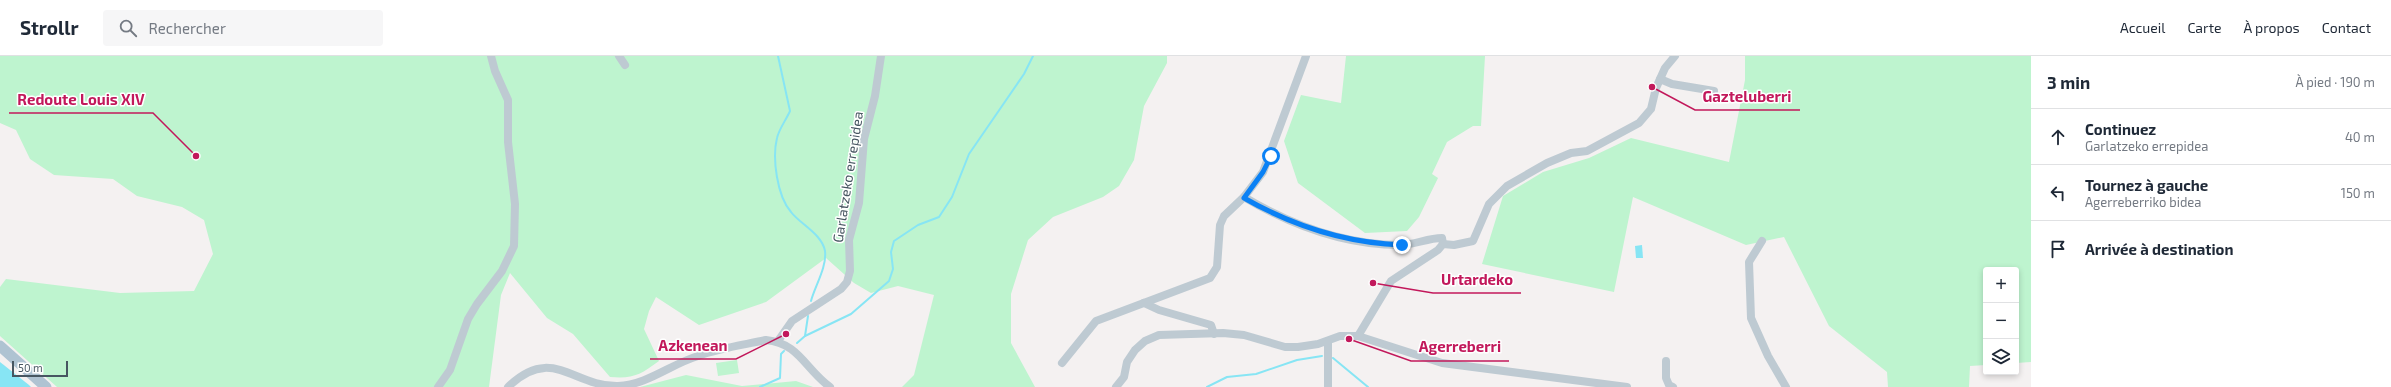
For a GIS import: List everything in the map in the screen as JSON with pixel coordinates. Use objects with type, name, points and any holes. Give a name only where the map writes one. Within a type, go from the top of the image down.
[{"type":"main road","points":[[0,346],[46,387]]},
{"type":"street","points":[[438,387],[450,370],[468,319],[477,304],[502,271],[514,246],[515,204],[508,142],[508,100],[494,71],[491,56]]},
{"type":"street","points":[[619,56],[625,65]]},
{"type":"street","name":"Garlatzeko errepidea","points":[[778,341],[792,321],[841,289],[847,282],[850,271],[850,240],[859,203],[864,139],[875,96],[881,56]]},
{"type":"street","points":[[1062,363],[1096,321],[1210,278],[1217,267],[1220,225],[1224,216],[1244,198],[1263,172],[1271,156],[1306,56]]},
{"type":"street","points":[[1443,244],[1454,245],[1473,241],[1489,204],[1507,186],[1547,163],[1571,153],[1587,151],[1639,123],[1651,109],[1660,79],[1665,68],[1675,56]]},
{"type":"street","points":[[1660,79],[1677,85],[1714,91]]},
{"type":"street","points":[[1244,198],[1272,214],[1317,231],[1372,244],[1402,245],[1433,238],[1442,238],[1443,244],[1438,250],[1391,281],[1358,336]]},
{"type":"street","points":[[1762,240],[1749,262],[1751,318],[1768,356],[1786,387]]},
{"type":"street","points":[[1144,303],[1158,310],[1211,325],[1214,334]]},
{"type":"street","points":[[1116,387],[1124,377],[1127,362],[1135,350],[1145,341],[1159,335],[1214,334],[1244,335],[1285,347],[1308,346],[1340,336],[1358,336],[1442,363],[1627,387]]},
{"type":"street","points":[[508,387],[526,374],[539,368],[551,367],[605,386],[621,386],[642,381],[697,356],[766,340],[778,341],[791,347],[808,367],[830,387]]},
{"type":"street","points":[[1328,341],[1328,387]]},
{"type":"street","points":[[1666,362],[1666,378],[1669,385],[1673,387]]},
{"type":"green space","points":[[0,56],[1167,56],[1167,63],[1144,106],[1134,160],[1119,186],[1103,197],[1053,217],[1028,240],[1011,294],[1011,343],[1035,387],[902,387],[914,375],[934,295],[898,286],[871,293],[854,283],[826,258],[766,302],[699,325],[656,297],[649,311],[644,329],[659,361],[647,370],[631,377],[610,377],[573,334],[547,318],[510,273],[501,295],[489,387],[57,387],[0,336],[0,287],[6,279],[120,293],[194,291],[213,254],[204,220],[182,207],[137,196],[113,179],[54,175],[30,159],[16,130],[0,123]]},
{"type":"green space","points":[[1346,56],[1485,56],[1481,126],[1473,126],[1447,142],[1432,174],[1438,178],[1419,217],[1407,231],[1365,233],[1298,183],[1284,141],[1301,95],[1341,103]]},
{"type":"green space","points":[[1745,56],[2031,56],[2031,362],[2019,363],[2019,267],[1983,267],[1983,365],[1970,366],[1969,387],[1888,387],[1887,372],[1829,326],[1784,237],[1746,245],[1633,197],[1614,292],[1482,264],[1503,196],[1543,172],[1589,158],[1631,138],[1729,162],[1745,80]]},
{"type":"green space","points":[[737,360],[739,373],[718,376],[716,363]]},
{"type":"green space","points":[[686,375],[742,386],[796,381],[813,387],[640,387]]},
{"type":"water","points":[[1642,245],[1643,258],[1636,258],[1635,246]]},
{"type":"water","points":[[0,362],[29,385],[31,387],[0,387]]},
{"type":"waterway","points":[[778,56],[790,111],[779,131],[777,138],[775,156],[779,187],[786,205],[791,212],[820,239],[825,251],[823,270],[811,301]]},
{"type":"waterway","points":[[805,336],[851,314],[889,281],[893,269],[891,252],[894,241],[918,225],[939,217],[952,197],[969,154],[1024,74],[1033,56]]},
{"type":"waterway","points":[[797,343],[805,336],[808,316]]},
{"type":"waterway","points":[[760,387],[780,378],[781,354],[784,351]]},
{"type":"waterway","points":[[1207,387],[1227,377],[1256,374],[1297,360],[1322,356]]},
{"type":"waterway","points":[[1333,358],[1368,387]]},
{"type":"place","name":"Gazteluberri","points":[[1652,87]]},
{"type":"place","name":"Redoute Louis XIV","points":[[196,156]]},
{"type":"place","name":"Urtardeko","points":[[1373,283]]},
{"type":"place","name":"Azkenean","points":[[786,334]]},
{"type":"place","name":"Agerreberri","points":[[1349,339]]},
{"type":"route","points":[[1271,156],[1255,185],[1244,198],[1272,214],[1317,231],[1372,244],[1402,245]]}]
